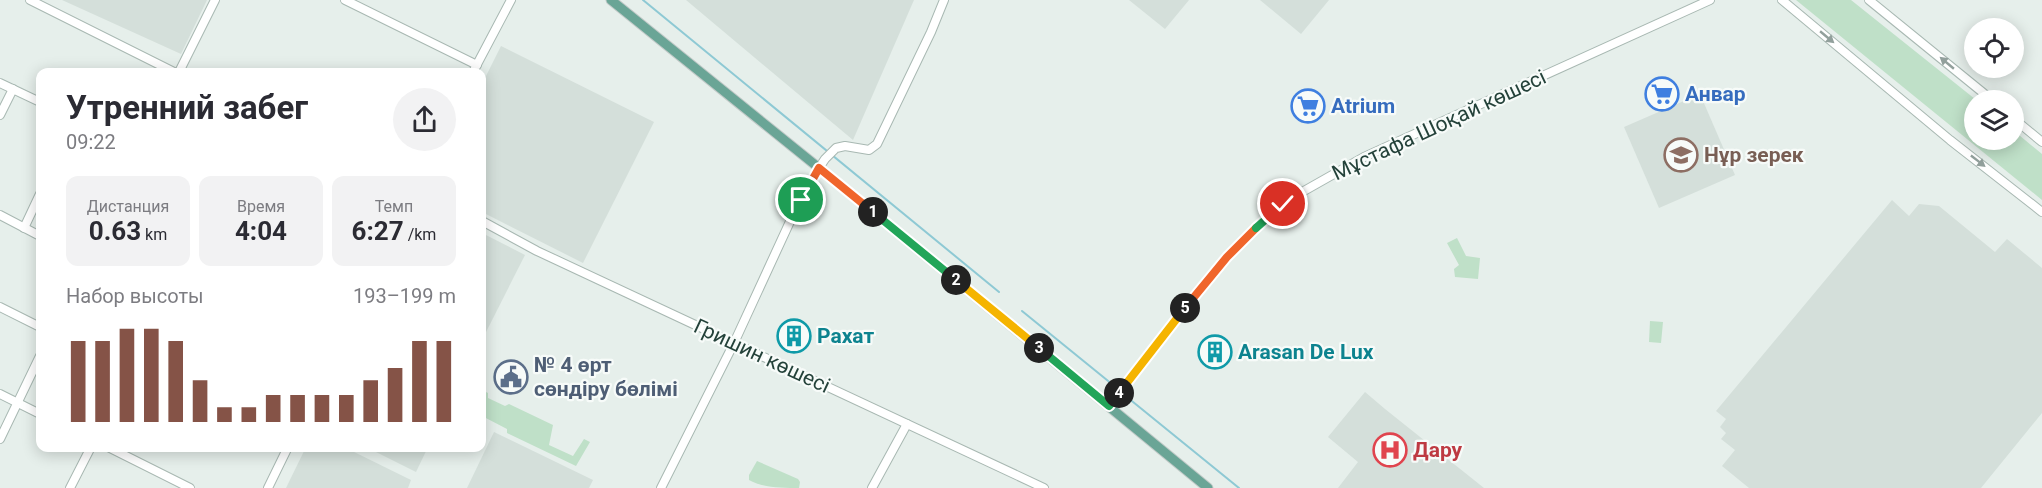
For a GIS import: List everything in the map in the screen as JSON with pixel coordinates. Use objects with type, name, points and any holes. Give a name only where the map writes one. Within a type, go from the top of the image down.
[{"type":"main road","points":[[611,0],[1208,488]]},
{"type":"street","points":[[30,0],[166,68]]},
{"type":"street","points":[[181,68],[215,0]]},
{"type":"street","points":[[345,0],[475,68],[511,0]]},
{"type":"street","points":[[662,488],[734,343],[805,189],[836,147],[845,146],[869,150],[877,144],[944,0]]},
{"type":"street","name":"Мұстафа Шоқай көшесі","points":[[1109,406],[1227,257],[1257,226],[1288,200],[1364,157],[1710,0]]},
{"type":"street","points":[[1782,0],[1950,140],[2042,212]]},
{"type":"street","points":[[1869,0],[1980,90]]},
{"type":"street","points":[[0,82],[36,100]]},
{"type":"street","points":[[0,116],[13,89]]},
{"type":"street","points":[[2024,127],[2042,142]]},
{"type":"street","points":[[24,228],[36,202]]},
{"type":"street","points":[[0,216],[36,234]]},
{"type":"street","name":"Гришин көшесі","points":[[486,223],[537,251],[1044,488]]},
{"type":"street","points":[[0,308],[36,325]]},
{"type":"street","points":[[0,439],[36,365]]},
{"type":"street","points":[[0,394],[36,412]]},
{"type":"street","points":[[872,488],[907,424]]},
{"type":"street","points":[[70,488],[88,452]]},
{"type":"street","points":[[117,452],[178,485],[190,488]]},
{"type":"street","points":[[268,488],[284,452]]},
{"type":"shaded area","points":[[62,0],[207,0],[181,54]]},
{"type":"shaded area","points":[[686,0],[914,0],[853,140]]},
{"type":"shaded area","points":[[1129,0],[1189,0],[1165,29]]},
{"type":"shaded area","points":[[1260,0],[1329,0],[1301,34]]},
{"type":"shaded area","points":[[501,46],[654,122],[583,263],[486,214],[486,76]]},
{"type":"shaded area","name":"Нұр зерек","points":[[1700,94],[1735,175],[1659,208],[1624,127]]},
{"type":"shaded area","points":[[1892,200],[1909,216],[1919,204],[1939,206],[1995,252],[2007,239],[2042,268],[2042,413],[1981,488],[1749,488],[1722,466],[1735,450],[1721,439],[1726,433],[1720,427],[1726,419],[1716,411]]},
{"type":"shaded area","points":[[486,235],[525,255],[486,332]]},
{"type":"shaded area","name":"Дару","points":[[1365,392],[1484,488],[1338,488],[1358,462],[1328,437]]},
{"type":"shaded area","points":[[494,432],[593,480],[589,488],[467,488]]},
{"type":"shaded area","points":[[304,452],[354,452],[411,480],[408,488],[286,488]]},
{"type":"shaded area","points":[[376,452],[426,452],[416,472]]},
{"type":"green space","points":[[1796,0],[1851,0],[1964,90],[1964,137]]},
{"type":"green space","points":[[2024,139],[2042,154],[2042,200],[1980,150],[2024,150]]},
{"type":"green space","points":[[1457,238],[1466,256],[1480,258],[1478,279],[1455,277],[1454,269],[1459,265],[1447,243]]},
{"type":"green space","points":[[1650,321],[1663,322],[1661,343],[1649,342]]},
{"type":"green space","points":[[486,392],[488,398],[505,406],[509,404],[553,425],[549,445],[573,456],[584,439],[590,442],[576,466],[507,433],[507,429],[486,418]]},
{"type":"green space","points":[[757,461],[798,479],[799,488],[766,486],[749,480],[749,475]]},
{"type":"waterway","points":[[643,0],[999,292]]},
{"type":"waterway","points":[[1022,311],[1118,389]]},
{"type":"waterway","points":[[1122,393],[1239,488]]},
{"type":"place","name":"Анвар","points":[[1662,94]]},
{"type":"place","name":"Atrium","points":[[1308,106]]},
{"type":"place","name":"Нұр зерек","points":[[1681,155]]},
{"type":"place","name":"Рахат","points":[[794,336]]},
{"type":"place","name":"Arasan De Lux","points":[[1215,352]]},
{"type":"place","name":"№ 4 өрт сөндіру бөлімі","points":[[511,377]]},
{"type":"place","name":"Дару","points":[[1390,450]]},
{"type":"route","points":[[801,200],[805,189],[819,168],[1109,406],[1227,257],[1257,226],[1283,204]]}]
